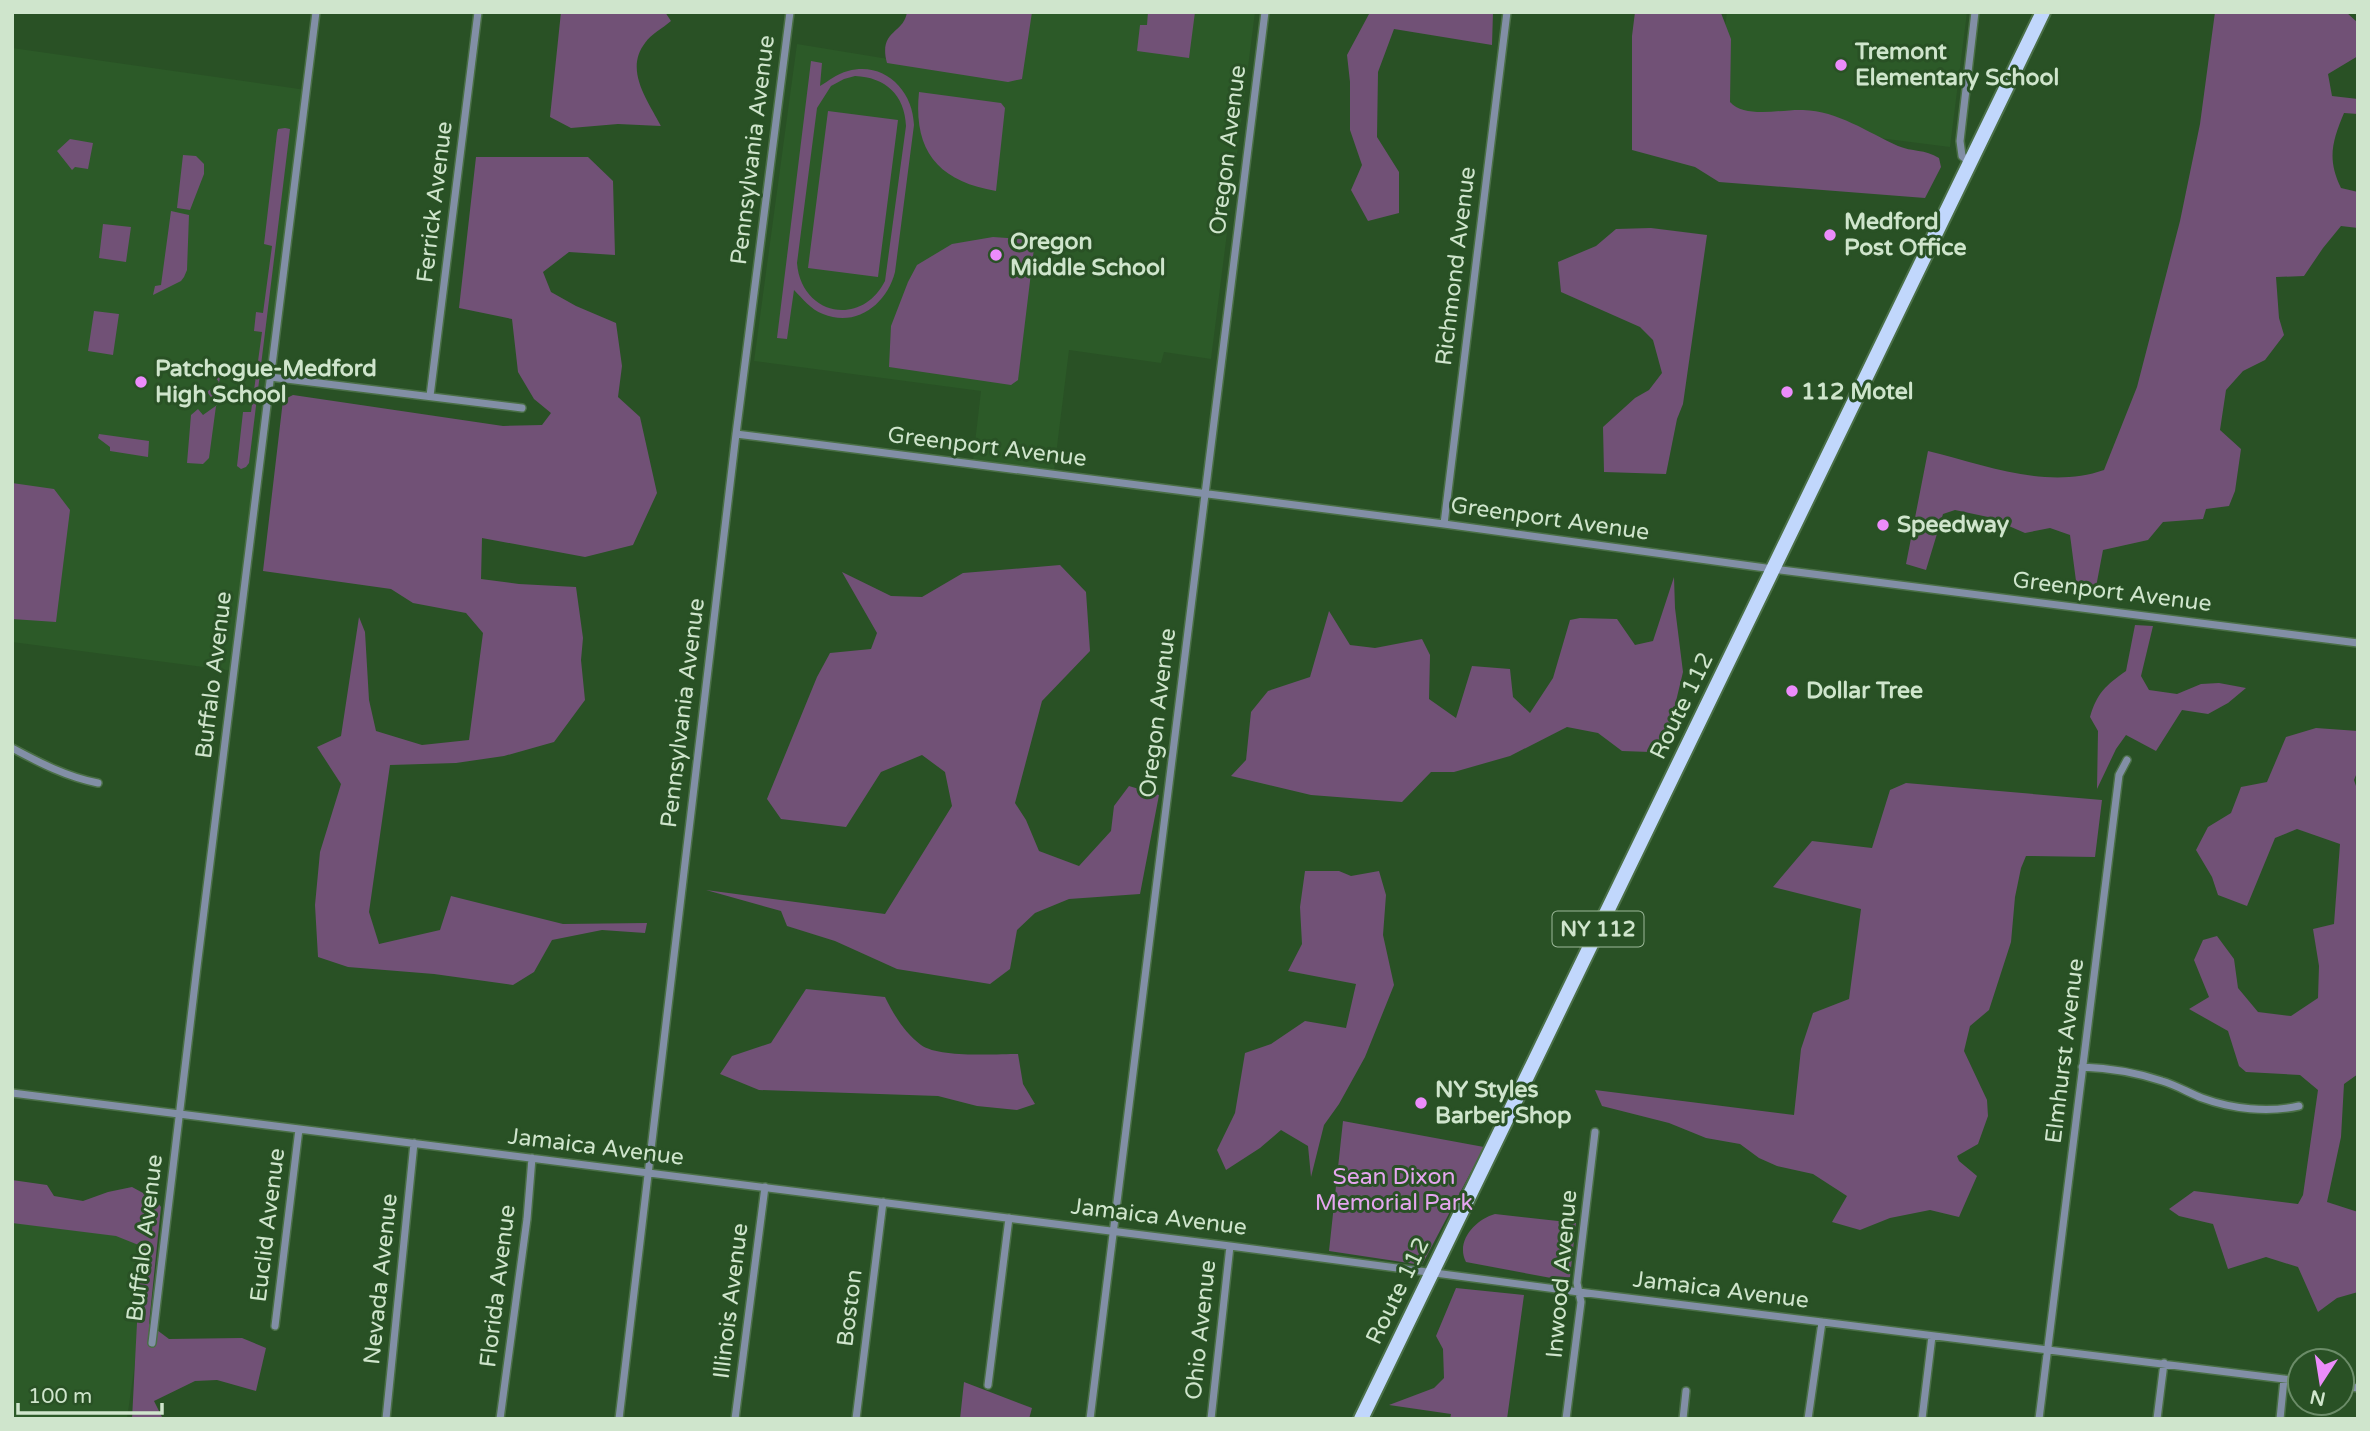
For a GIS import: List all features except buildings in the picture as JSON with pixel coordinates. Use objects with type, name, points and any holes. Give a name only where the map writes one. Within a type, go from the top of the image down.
[{"type":"main road","name":"Route 112","points":[[1361,1419],[2043,12]]},
{"type":"street","name":"Buffalo Avenue","points":[[152,1343],[316,12]]},
{"type":"street","name":"Ferrick Avenue","points":[[430,397],[478,12]]},
{"type":"street","name":"Pennsylvania Avenue","points":[[619,1419],[736,435],[790,12]]},
{"type":"street","name":"Oregon Avenue","points":[[1090,1419],[1265,12]]},
{"type":"street","name":"Richmond Avenue","points":[[1444,524],[1507,12]]},
{"type":"street","points":[[1970,163],[1962,156],[1960,141],[1975,12]]},
{"type":"street","points":[[270,377],[522,408]]},
{"type":"street","name":"Greenport Avenue","points":[[736,435],[2358,643]]},
{"type":"street","points":[[12,748],[55,771],[98,783]]},
{"type":"street","name":"Elmhurst Avenue","points":[[2039,1419],[2119,775],[2127,760]]},
{"type":"street","points":[[2082,1067],[2118,1069],[2165,1082],[2204,1099],[2246,1109],[2284,1109],[2299,1106]]},
{"type":"street","name":"Jamaica Avenue","points":[[12,1093],[2284,1379]]},
{"type":"street","name":"Euclid Avenue","points":[[275,1326],[299,1129]]},
{"type":"street","name":"Inwood Avenue","points":[[1566,1419],[1581,1302],[1577,1283],[1595,1132]]},
{"type":"street","name":"Nevada Avenue","points":[[386,1419],[414,1143]]},
{"type":"street","name":"Florida Avenue","points":[[500,1419],[527,1219],[532,1158]]},
{"type":"street","name":"Illinois Avenue","points":[[735,1419],[765,1187]]},
{"type":"street","name":"Boston","points":[[856,1419],[883,1202]]},
{"type":"street","points":[[988,1385],[1009,1218]]},
{"type":"street","name":"Ohio Avenue","points":[[1211,1419],[1230,1246]]},
{"type":"street","points":[[1808,1419],[1822,1322]]},
{"type":"street","points":[[1922,1419],[1932,1336]]},
{"type":"street","points":[[2157,1419],[2164,1363]]},
{"type":"street","points":[[2280,1419],[2284,1379]]},
{"type":"street","points":[[1683,1419],[1686,1391]]},
{"type":"shaded area","name":"Oregon Middle School","points":[[1026,12],[1255,12],[1211,359],[1164,352],[1161,363],[1069,350],[1054,471],[973,460],[981,391],[754,361],[797,44],[1016,80]]},
{"type":"shaded area","name":"Tremont Elementary School","points":[[1727,12],[1967,12],[1950,147],[1714,117]]},
{"type":"shaded area","name":"Patchogue-Medford High School","points":[[12,48],[306,90],[234,671],[12,642]]},
{"type":"shaded area","points":[[12,1208],[154,1226],[127,1419],[12,1419]]},
{"type":"green space","points":[[561,12],[665,12],[671,21],[648,40],[639,53],[637,64],[640,85],[661,126],[618,124],[571,128],[550,117]]},
{"type":"green space","points":[[907,12],[1032,12],[1022,79],[1008,82],[887,63],[886,44],[905,19]]},
{"type":"green space","points":[[1148,12],[1195,12],[1189,58],[1137,51],[1140,25],[1147,25]]},
{"type":"green space","points":[[1365,12],[1493,12],[1492,45],[1394,29],[1378,72],[1377,137],[1399,172],[1399,213],[1368,221],[1351,190],[1362,165],[1350,130],[1347,55],[1369,14]]},
{"type":"green space","points":[[1635,12],[1721,13],[1731,39],[1730,102],[1754,112],[1803,110],[1828,114],[1898,146],[1934,155],[1939,158],[1941,167],[1925,198],[1719,182],[1695,167],[1632,150],[1632,36]]},
{"type":"green space","points":[[2215,12],[2346,12],[2358,23],[2358,56],[2328,74],[2332,96],[2358,99],[2358,114],[2344,113],[2334,142],[2333,159],[2341,188],[2358,192],[2358,228],[2341,226],[2304,276],[2276,277],[2279,318],[2284,335],[2265,360],[2243,371],[2226,390],[2220,430],[2241,449],[2235,491],[2229,506],[2206,509],[2203,519],[2163,522],[2148,540],[2103,550],[2096,587],[2076,581],[2070,535],[2050,528],[2025,533],[1988,517],[1955,510],[1943,514],[1926,570],[1906,564],[1928,451],[2038,476],[2082,476],[2104,470],[2137,387],[2180,221],[2200,124]]},
{"type":"green space","points":[[811,61],[822,63],[820,86],[848,71],[873,70],[884,74],[894,81],[908,100],[914,125],[895,272],[891,284],[885,294],[868,310],[847,318],[835,318],[818,312],[794,290],[787,339],[777,338]],"holes":[[[855,76],[866,77],[891,90],[902,105],[905,115],[906,126],[885,281],[874,296],[862,305],[848,310],[834,309],[820,304],[809,294],[801,281],[797,263],[817,108],[831,86]]]},
{"type":"green space","points":[[919,92],[1001,103],[1005,108],[996,191],[959,180],[933,160],[920,131]]},
{"type":"green space","points":[[828,111],[898,120],[878,277],[808,268]]},
{"type":"green space","points":[[278,129],[290,129],[249,463],[241,469],[237,466],[243,412],[251,412],[262,332],[254,331],[256,312],[263,313],[272,246],[264,244],[277,133]]},
{"type":"green space","points":[[70,139],[93,143],[88,169],[75,167],[72,170],[57,151]]},
{"type":"green space","points":[[183,155],[196,156],[204,164],[204,174],[190,210],[177,208]]},
{"type":"green space","points":[[476,157],[588,157],[613,181],[615,255],[569,252],[543,272],[551,292],[616,323],[622,366],[618,397],[640,417],[657,493],[633,545],[585,557],[482,538],[481,579],[576,587],[583,638],[581,660],[585,700],[554,742],[504,756],[456,763],[390,765],[369,912],[379,944],[440,930],[451,896],[563,924],[647,923],[645,933],[602,930],[552,940],[534,972],[513,985],[434,974],[348,967],[318,957],[315,905],[320,852],[341,784],[317,747],[341,736],[359,617],[365,632],[369,700],[376,731],[422,745],[469,740],[483,633],[466,613],[413,603],[391,589],[263,571],[283,400],[293,395],[503,426],[542,425],[551,413],[534,399],[518,372],[512,319],[459,308]]},
{"type":"green space","points":[[171,211],[189,215],[187,270],[181,281],[153,295],[155,286],[161,285]]},
{"type":"green space","points":[[103,224],[131,227],[126,262],[99,258]]},
{"type":"green space","points":[[1651,228],[1707,235],[1683,404],[1677,419],[1666,474],[1604,472],[1603,427],[1635,398],[1649,390],[1662,373],[1653,340],[1640,327],[1561,292],[1558,262],[1596,246],[1616,229]]},
{"type":"green space","points":[[993,237],[1035,240],[1018,380],[1011,385],[889,367],[891,326],[917,265],[952,244]]},
{"type":"green space","points":[[94,311],[119,314],[113,355],[88,351]]},
{"type":"green space","points":[[219,365],[221,369],[216,404],[207,392],[219,382],[210,371]]},
{"type":"green space","points":[[216,406],[209,458],[203,464],[187,463],[191,415],[198,409],[203,415]]},
{"type":"green space","points":[[99,434],[149,441],[148,457],[110,451],[110,447],[98,438]]},
{"type":"green space","points":[[12,483],[54,489],[70,510],[56,622],[12,619]]},
{"type":"green space","points":[[1060,565],[1086,592],[1090,651],[1042,701],[1015,803],[1026,820],[1039,851],[1079,866],[1111,831],[1114,806],[1129,786],[1159,795],[1140,894],[1069,899],[1035,913],[1017,930],[1010,969],[990,984],[897,969],[835,941],[787,926],[781,911],[706,890],[885,914],[952,806],[945,772],[922,755],[881,772],[846,827],[781,819],[767,799],[817,677],[830,653],[871,649],[877,633],[842,572],[891,596],[922,597],[963,573]]},
{"type":"green space","points":[[1674,577],[1683,672],[1665,747],[1650,752],[1622,751],[1598,733],[1567,727],[1510,756],[1454,772],[1431,772],[1402,802],[1311,795],[1231,776],[1246,760],[1251,712],[1268,691],[1310,677],[1329,611],[1350,645],[1375,648],[1422,639],[1430,655],[1429,699],[1456,718],[1472,666],[1510,669],[1513,697],[1530,713],[1553,678],[1570,620],[1617,619],[1635,645],[1653,641]]},
{"type":"green space","points":[[2135,625],[2153,626],[2141,676],[2149,690],[2177,694],[2201,684],[2219,683],[2246,688],[2228,703],[2208,714],[2182,710],[2156,751],[2126,735],[2116,749],[2097,789],[2098,731],[2090,717],[2103,690],[2126,671]]},
{"type":"green space","points":[[2316,728],[2358,731],[2358,770],[2354,780],[2358,792],[2358,1074],[2344,1084],[2341,1137],[2327,1202],[2358,1212],[2358,1292],[2337,1298],[2318,1312],[2298,1267],[2266,1257],[2228,1269],[2213,1224],[2179,1216],[2169,1209],[2194,1191],[2298,1204],[2303,1195],[2318,1090],[2300,1075],[2246,1072],[2239,1066],[2228,1031],[2189,1009],[2209,997],[2194,960],[2203,940],[2217,936],[2234,959],[2238,988],[2258,1012],[2291,1016],[2318,998],[2319,966],[2313,929],[2334,924],[2340,844],[2297,829],[2275,838],[2247,906],[2218,895],[2212,877],[2196,850],[2208,827],[2231,813],[2241,787],[2267,782],[2286,737]]},
{"type":"green space","points":[[1906,783],[2102,800],[2095,857],[2026,856],[2021,868],[2011,942],[1989,1010],[1970,1026],[1964,1051],[1987,1100],[1988,1116],[1978,1144],[1957,1156],[1959,1161],[1977,1176],[1959,1217],[1930,1210],[1890,1218],[1860,1230],[1832,1222],[1847,1196],[1813,1174],[1777,1166],[1759,1158],[1740,1144],[1706,1138],[1669,1123],[1602,1106],[1595,1090],[1794,1115],[1801,1049],[1813,1013],[1849,999],[1861,909],[1773,887],[1812,841],[1872,848],[1890,790]]},
{"type":"green space","points":[[1305,871],[1339,871],[1351,876],[1379,871],[1386,895],[1383,935],[1394,985],[1365,1057],[1324,1125],[1311,1177],[1308,1146],[1281,1130],[1260,1148],[1226,1170],[1217,1150],[1235,1113],[1245,1053],[1271,1044],[1305,1021],[1346,1028],[1356,984],[1288,971],[1302,944],[1300,907]]},
{"type":"green space","points":[[806,989],[885,997],[905,1029],[929,1049],[968,1054],[1018,1054],[1023,1084],[1035,1104],[1017,1110],[977,1106],[938,1096],[759,1090],[720,1074],[732,1056],[771,1043]]},
{"type":"green space","name":"Sean Dixon Memorial Park","points":[[1343,1121],[1484,1147],[1422,1265],[1329,1251]]},
{"type":"green space","points":[[12,1180],[47,1185],[54,1196],[83,1201],[132,1187],[156,1200],[161,1207],[149,1324],[169,1339],[242,1338],[266,1348],[256,1391],[217,1380],[195,1381],[154,1401],[163,1419],[132,1419],[141,1246],[116,1236],[12,1223]]},
{"type":"green space","points":[[1495,1214],[1576,1223],[1570,1277],[1562,1280],[1466,1262],[1463,1246],[1469,1232],[1481,1221]]},
{"type":"green space","points":[[1456,1288],[1524,1295],[1507,1419],[1450,1419],[1451,1414],[1389,1405],[1434,1388],[1444,1378],[1443,1349],[1436,1336]]},
{"type":"green space","points":[[964,1382],[1032,1408],[1029,1419],[960,1419]]},
{"type":"place","name":"Tremont Elementary School","points":[[1841,65]]},
{"type":"place","name":"Medford Post Office","points":[[1830,235]]},
{"type":"place","name":"Oregon Middle School","points":[[996,255]]},
{"type":"place","name":"Patchogue-Medford High School","points":[[141,382]]},
{"type":"place","name":"112 Motel","points":[[1787,392]]},
{"type":"place","name":"Speedway","points":[[1883,525]]},
{"type":"place","name":"Dollar Tree","points":[[1792,691]]},
{"type":"place","name":"NY Styles Barber Shop","points":[[1421,1103]]}]
